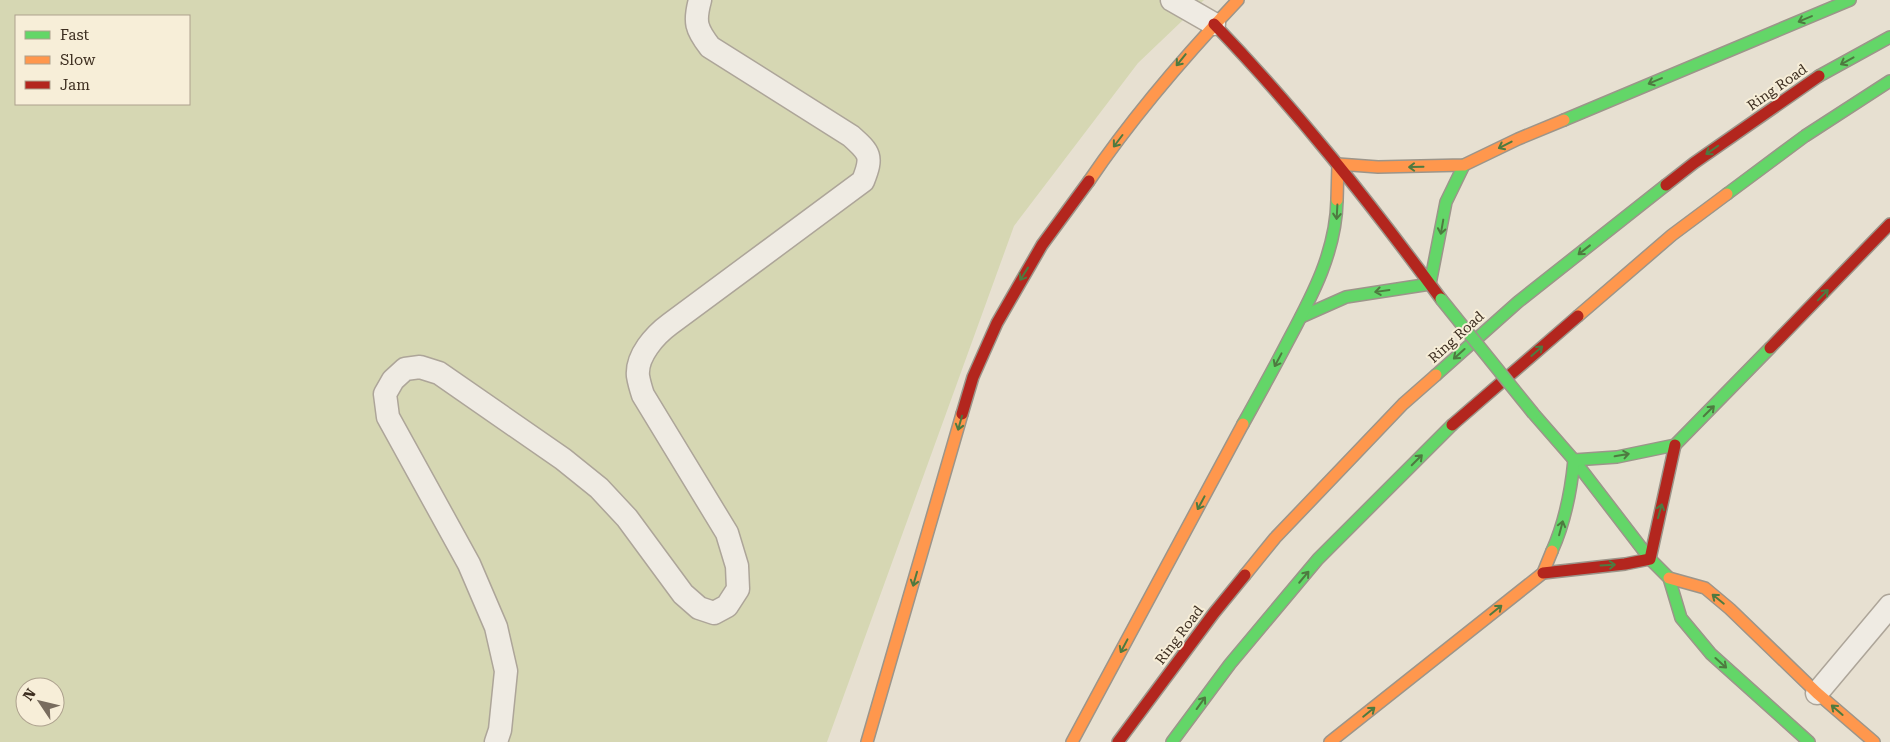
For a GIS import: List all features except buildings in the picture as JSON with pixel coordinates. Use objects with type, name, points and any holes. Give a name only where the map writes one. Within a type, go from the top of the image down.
[{"type":"main road","points":[[866,742],[973,377],[997,323],[1042,245],[1067,213],[1101,163],[1175,68],[1238,0]]},
{"type":"main road","points":[[1338,164],[1378,167],[1464,165],[1518,139],[1850,0]]},
{"type":"main road","points":[[1214,24],[1287,101],[1533,413],[1574,460],[1650,559],[1669,578],[1681,618],[1705,647],[1809,742]]},
{"type":"main road","name":"Ring Road","points":[[1118,742],[1214,613],[1275,538],[1403,404],[1518,302],[1694,163],[1816,78],[1890,37]]},
{"type":"main road","points":[[1172,742],[1230,664],[1318,560],[1453,424],[1672,235],[1805,136],[1890,81]]},
{"type":"main road","points":[[1072,742],[1301,317],[1326,265],[1337,220],[1338,164]]},
{"type":"main road","points":[[1430,284],[1446,202],[1464,165]]},
{"type":"main road","points":[[1650,559],[1656,525],[1668,484],[1675,445],[1890,224]]},
{"type":"main road","points":[[1301,317],[1346,297],[1430,284]]},
{"type":"main road","points":[[1574,460],[1617,457],[1675,445]]},
{"type":"main road","points":[[1330,742],[1542,573],[1559,536],[1570,497],[1574,460]]},
{"type":"main road","points":[[1542,573],[1625,564],[1650,559]]},
{"type":"main road","points":[[1669,578],[1705,588],[1730,608],[1817,693],[1874,742]]},
{"type":"street","points":[[496,742],[500,730],[506,671],[496,627],[469,564],[388,417],[385,394],[393,380],[405,369],[420,367],[439,373],[563,460],[600,488],[627,518],[683,594],[699,608],[714,613],[727,606],[738,589],[737,566],[727,533],[643,395],[638,374],[641,358],[658,334],[863,181],[870,165],[866,150],[851,136],[710,47],[699,32],[696,18],[700,0]]},
{"type":"street","points":[[1172,0],[1214,24]]},
{"type":"street","points":[[1817,693],[1890,606]]},
{"type":"green space","points":[[0,0],[1204,0],[1138,63],[1014,226],[827,742],[0,742]]},
{"type":"traffic: fast","points":[[1564,120],[1850,0]]},
{"type":"traffic: fast","points":[[1819,76],[1890,37]]},
{"type":"traffic: fast","points":[[1727,194],[1805,136],[1890,81]]},
{"type":"traffic: fast","points":[[1301,317],[1346,297],[1430,284],[1446,202],[1464,165]]},
{"type":"traffic: fast","points":[[1436,375],[1518,302],[1666,185]]},
{"type":"traffic: fast","points":[[1243,424],[1296,326],[1321,274],[1336,220],[1337,200]]},
{"type":"traffic: fast","points":[[1441,299],[1533,413]]},
{"type":"traffic: fast","points":[[1552,551],[1567,507],[1574,460],[1617,457],[1675,445],[1770,348]]},
{"type":"traffic: fast","points":[[1533,413],[1574,460],[1650,559],[1669,578],[1681,618],[1711,654],[1809,742]]},
{"type":"traffic: fast","points":[[1172,742],[1230,664],[1318,559],[1452,425]]},
{"type":"traffic: slow","points":[[1089,181],[1123,133],[1160,88],[1238,0]]},
{"type":"traffic: slow","points":[[1337,200],[1338,164],[1378,167],[1464,165],[1518,139],[1564,120]]},
{"type":"traffic: slow","points":[[1578,316],[1672,235],[1727,194]]},
{"type":"traffic: slow","points":[[1245,575],[1275,538],[1403,404],[1436,375]]},
{"type":"traffic: slow","points":[[867,742],[962,414]]},
{"type":"traffic: slow","points":[[1072,742],[1243,424]]},
{"type":"traffic: slow","points":[[1330,742],[1543,573],[1552,551]]},
{"type":"traffic: slow","points":[[1669,578],[1705,588],[1730,609],[1817,693],[1874,742]]},
{"type":"traffic: jam","points":[[1214,24],[1304,123],[1441,299]]},
{"type":"traffic: jam","points":[[1666,185],[1694,163],[1819,76]]},
{"type":"traffic: jam","points":[[962,414],[973,377],[997,323],[1042,245],[1089,181]]},
{"type":"traffic: jam","points":[[1770,348],[1890,224]]},
{"type":"traffic: jam","points":[[1452,425],[1578,316]]},
{"type":"traffic: jam","points":[[1543,573],[1625,564],[1650,559],[1675,445]]},
{"type":"traffic: jam","points":[[1118,742],[1214,613],[1245,575]]}]
